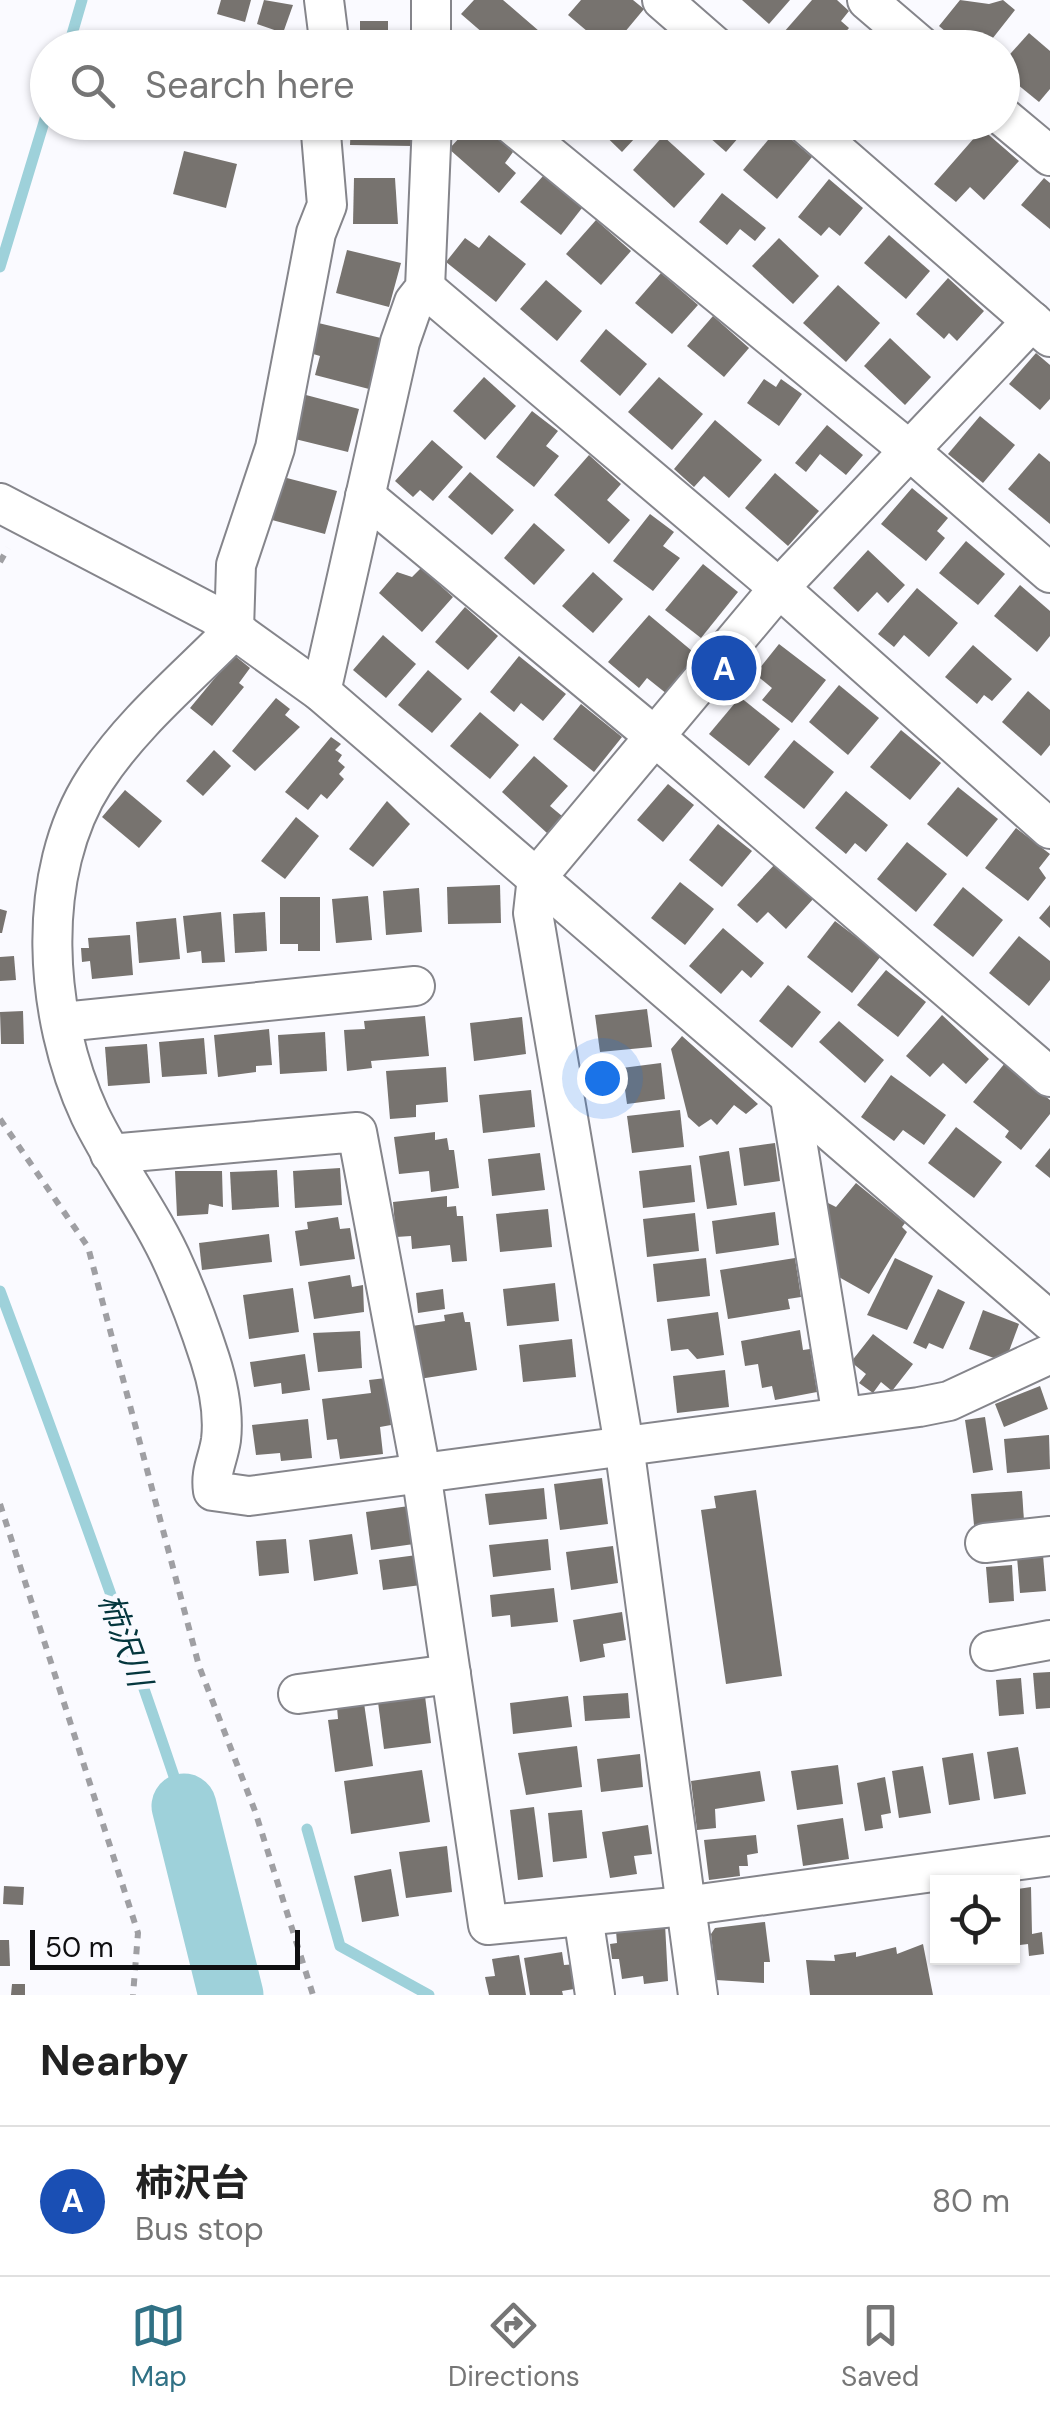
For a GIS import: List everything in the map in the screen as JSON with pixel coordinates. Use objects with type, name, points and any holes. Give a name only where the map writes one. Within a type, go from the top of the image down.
[{"type":"street","points":[[324,0],[328,30]]},
{"type":"street","points":[[431,0],[431,30]]},
{"type":"street","points":[[867,0],[914,25]]},
{"type":"street","points":[[673,4],[699,30]]},
{"type":"street","points":[[1020,127],[1046,143]]},
{"type":"street","points":[[322,140],[327,204],[316,233],[274,448],[236,565],[234,630],[124,741],[77,812],[56,885],[55,980],[74,1073],[110,1154],[175,1266],[211,1361],[222,1414],[220,1443],[210,1473],[213,1491],[250,1496],[950,1401],[1050,1354]]},
{"type":"street","points":[[321,692],[400,342],[414,302],[425,288],[431,140]]},
{"type":"street","points":[[532,140],[909,450],[1050,573]]},
{"type":"street","points":[[698,1995],[624,1444],[533,913],[537,877],[778,588],[909,450],[1041,329],[824,140]]},
{"type":"street","points":[[425,288],[778,588],[1050,829]]},
{"type":"street","points":[[365,496],[654,735],[1050,1078]]},
{"type":"street","points":[[0,503],[214,614],[321,692],[1050,1321]]},
{"type":"street","points":[[63,1022],[416,986]]},
{"type":"street","points":[[790,1098],[842,1417]]},
{"type":"street","points":[[110,1154],[357,1132],[422,1472],[488,1925],[685,1906],[1050,1856]]},
{"type":"street","points":[[985,1544],[1050,1536]]},
{"type":"street","points":[[990,1651],[1050,1640]]},
{"type":"street","points":[[298,1694],[452,1674]]},
{"type":"street","points":[[583,1916],[595,1995]]},
{"type":"path","points":[[0,1119],[88,1248],[199,1666],[255,1811],[314,1995]]},
{"type":"path","points":[[0,1504],[138,1933],[133,1995]]},
{"type":"building","points":[[221,0],[251,0],[245,22],[217,14]]},
{"type":"building","points":[[264,0],[293,5],[284,30],[257,24]]},
{"type":"building","points":[[474,0],[503,0],[538,30],[479,30],[461,14]]},
{"type":"building","points":[[581,0],[633,0],[644,9],[626,30],[586,30],[568,15]]},
{"type":"building","points":[[742,0],[790,0],[769,24]]},
{"type":"building","points":[[812,0],[837,0],[849,11],[841,21],[847,30],[786,30]]},
{"type":"building","points":[[960,0],[989,4],[1003,0],[1015,10],[999,30],[944,30],[939,26]]},
{"type":"building","points":[[360,21],[388,21],[388,30],[360,30]]},
{"type":"building","points":[[1029,33],[1050,51],[1050,89],[1039,102],[1020,87],[1020,43]]},
{"type":"building","points":[[350,140],[413,140],[413,146],[350,145]]},
{"type":"building","points":[[457,140],[500,140],[513,152],[505,163],[516,173],[499,193],[449,149]]},
{"type":"building","points":[[610,140],[633,140],[622,152]]},
{"type":"building","points":[[659,140],[667,140],[705,174],[674,208],[633,170]]},
{"type":"building","points":[[712,140],[736,140],[726,152]]},
{"type":"building","points":[[768,140],[792,140],[812,157],[777,199],[743,170]]},
{"type":"building","points":[[972,140],[995,140],[1019,161],[984,200],[970,187],[956,202],[934,184]]},
{"type":"building","points":[[184,151],[237,164],[226,208],[173,194]]},
{"type":"building","points":[[543,176],[582,208],[561,235],[520,202]]},
{"type":"building","points":[[354,178],[395,178],[398,224],[353,224]]},
{"type":"building","points":[[1044,178],[1050,183],[1050,229],[1021,205]]},
{"type":"building","points":[[829,179],[863,208],[840,236],[829,227],[821,236],[798,217]]},
{"type":"building","points":[[722,193],[766,228],[755,241],[740,229],[727,245],[699,222]]},
{"type":"building","points":[[596,220],[631,251],[601,285],[566,254]]},
{"type":"building","points":[[489,235],[526,264],[496,302],[446,262],[465,238],[479,248]]},
{"type":"building","points":[[889,235],[930,271],[906,299],[864,263]]},
{"type":"building","points":[[779,238],[819,276],[793,304],[752,266]]},
{"type":"building","points":[[347,250],[401,263],[389,307],[336,293]]},
{"type":"building","points":[[661,273],[698,305],[672,334],[635,303]]},
{"type":"building","points":[[948,278],[984,311],[957,341],[949,333],[944,339],[916,314]]},
{"type":"building","points":[[546,280],[582,311],[557,341],[520,309]]},
{"type":"building","points":[[838,285],[880,323],[846,362],[803,323]]},
{"type":"building","points":[[713,316],[749,348],[724,377],[687,346]]},
{"type":"building","points":[[310,321],[381,338],[369,389],[315,375],[320,356],[303,351]]},
{"type":"building","points":[[606,329],[647,364],[620,396],[580,361]]},
{"type":"building","points":[[890,338],[931,377],[905,405],[864,366]]},
{"type":"building","points":[[1036,353],[1050,365],[1050,399],[1040,410],[1009,384]]},
{"type":"building","points":[[484,377],[516,406],[485,440],[453,411]]},
{"type":"building","points":[[659,377],[703,414],[672,450],[628,412]]},
{"type":"building","points":[[764,379],[776,387],[781,379],[802,394],[779,426],[747,403]]},
{"type":"building","points":[[306,395],[359,409],[348,452],[295,439]]},
{"type":"building","points":[[532,411],[558,431],[546,446],[559,456],[534,487],[496,457]]},
{"type":"building","points":[[980,416],[1015,445],[983,483],[948,454]]},
{"type":"building","points":[[715,420],[762,460],[729,498],[704,476],[694,487],[674,469]]},
{"type":"building","points":[[827,425],[863,455],[846,475],[820,454],[806,472],[795,463]]},
{"type":"building","points":[[432,440],[463,467],[433,501],[420,490],[413,497],[395,481]]},
{"type":"building","points":[[1039,453],[1050,462],[1050,524],[1008,489]]},
{"type":"building","points":[[589,455],[621,484],[607,500],[630,520],[609,544],[554,495]]},
{"type":"building","points":[[470,472],[514,510],[492,535],[448,497]]},
{"type":"building","points":[[775,473],[819,511],[788,546],[745,508]]},
{"type":"building","points":[[283,477],[337,491],[325,534],[272,520]]},
{"type":"building","points":[[912,488],[948,518],[937,531],[945,538],[926,561],[881,524]]},
{"type":"building","points":[[650,514],[674,532],[663,546],[680,558],[653,591],[613,561]]},
{"type":"building","points":[[534,523],[565,550],[534,585],[504,558]]},
{"type":"building","points":[[966,541],[1005,574],[978,605],[939,573]]},
{"type":"building","points":[[868,550],[905,585],[888,603],[877,592],[858,612],[833,588]]},
{"type":"building","points":[[703,564],[738,592],[701,638],[665,610]]},
{"type":"building","points":[[421,568],[453,597],[422,632],[379,593],[397,572],[412,577]]},
{"type":"building","points":[[593,572],[623,599],[593,633],[562,606]]},
{"type":"building","points":[[1020,585],[1050,611],[1050,636],[1037,652],[994,616]]},
{"type":"building","points":[[917,588],[958,623],[929,657],[904,635],[894,647],[878,634]]},
{"type":"building","points":[[465,607],[498,636],[468,670],[435,642]]},
{"type":"building","points":[[649,615],[704,661],[672,698],[647,678],[639,688],[608,662]]},
{"type":"building","points":[[383,635],[416,664],[386,698],[353,670]]},
{"type":"building","points":[[779,644],[826,680],[792,723],[762,700],[772,688],[755,674]]},
{"type":"building","points":[[973,645],[1012,679],[992,701],[984,695],[977,704],[945,677]]},
{"type":"building","points":[[234,655],[250,668],[239,683],[244,687],[212,726],[190,708]]},
{"type":"building","points":[[519,656],[566,694],[543,721],[521,703],[514,712],[490,692]]},
{"type":"building","points":[[428,670],[462,699],[432,733],[398,705]]},
{"type":"building","points":[[839,685],[879,718],[848,755],[809,722]]},
{"type":"building","points":[[1028,691],[1050,710],[1050,745],[1041,756],[1002,722]]},
{"type":"building","points":[[740,697],[780,729],[749,766],[709,734]]},
{"type":"building","points":[[276,698],[290,709],[285,715],[300,727],[255,771],[232,751]]},
{"type":"building","points":[[581,704],[622,737],[594,772],[553,739]]},
{"type":"building","points":[[480,712],[519,745],[490,779],[450,746]]},
{"type":"building","points":[[901,730],[941,763],[910,800],[870,767]]},
{"type":"building","points":[[331,737],[341,744],[335,750],[342,755],[338,761],[345,767],[339,774],[344,779],[327,799],[321,794],[308,810],[285,792]]},
{"type":"building","points":[[794,740],[834,772],[804,809],[764,777]]},
{"type":"building","points":[[214,750],[231,766],[203,796],[186,781]]},
{"type":"building","points":[[534,756],[568,786],[550,806],[562,816],[547,833],[502,792]]},
{"type":"building","points":[[668,784],[694,805],[663,842],[637,820]]},
{"type":"building","points":[[958,787],[998,819],[967,857],[927,824]]},
{"type":"building","points":[[125,790],[162,821],[139,848],[102,817]]},
{"type":"building","points":[[846,791],[888,825],[866,852],[855,843],[846,854],[815,828]]},
{"type":"building","points":[[387,801],[410,824],[373,867],[349,849]]},
{"type":"building","points":[[296,817],[319,836],[285,879],[261,861]]},
{"type":"building","points":[[718,824],[752,851],[722,887],[689,860]]},
{"type":"building","points":[[1016,828],[1050,854],[1039,868],[1046,878],[1028,901],[985,868]]},
{"type":"building","points":[[907,842],[947,874],[916,912],[877,879]]},
{"type":"building","points":[[776,863],[814,898],[786,929],[768,912],[757,923],[737,905]]},
{"type":"building","points":[[680,882],[714,909],[685,945],[651,918]]},
{"type":"building","points":[[500,885],[501,923],[448,924],[447,887]]},
{"type":"building","points":[[963,887],[1003,920],[973,957],[933,925]]},
{"type":"building","points":[[419,888],[422,932],[386,935],[383,891]]},
{"type":"building","points":[[368,896],[372,940],[336,943],[332,899]]},
{"type":"building","points":[[280,897],[320,897],[320,951],[298,951],[298,944],[280,944]]},
{"type":"building","points":[[1050,905],[1050,928],[1039,918]]},
{"type":"building","points":[[0,909],[7,911],[2,933],[0,933]]},
{"type":"building","points":[[221,912],[225,962],[202,963],[201,951],[187,953],[183,916]]},
{"type":"building","points":[[265,912],[267,951],[235,953],[233,914]]},
{"type":"building","points":[[176,918],[180,959],[139,963],[136,922]]},
{"type":"building","points":[[835,921],[881,956],[852,993],[807,957]]},
{"type":"building","points":[[723,928],[764,963],[751,978],[742,970],[721,994],[689,966]]},
{"type":"building","points":[[130,935],[133,975],[92,979],[90,961],[82,962],[81,948],[89,948],[88,938]]},
{"type":"building","points":[[1019,936],[1050,961],[1050,980],[1029,1006],[989,973]]},
{"type":"building","points":[[14,956],[16,980],[0,981],[0,957]]},
{"type":"building","points":[[886,970],[926,1002],[898,1037],[857,1005]]},
{"type":"building","points":[[788,985],[821,1012],[792,1048],[759,1021]]},
{"type":"building","points":[[647,1009],[652,1047],[600,1052],[595,1015]]},
{"type":"building","points":[[23,1011],[24,1044],[1,1044],[0,1012]]},
{"type":"building","points":[[942,1015],[989,1059],[966,1084],[943,1063],[930,1077],[906,1056]]},
{"type":"building","points":[[425,1016],[429,1056],[371,1061],[372,1068],[347,1071],[344,1030],[365,1029],[364,1021]]},
{"type":"building","points":[[522,1017],[526,1054],[474,1061],[470,1023]]},
{"type":"building","points":[[839,1021],[884,1060],[865,1083],[819,1042]]},
{"type":"building","points":[[269,1029],[272,1065],[256,1066],[256,1072],[218,1077],[214,1035]]},
{"type":"building","points":[[325,1032],[327,1071],[280,1074],[278,1035]]},
{"type":"building","points":[[682,1036],[758,1104],[746,1114],[734,1105],[717,1125],[711,1119],[699,1127],[688,1117],[671,1049]]},
{"type":"building","points":[[204,1038],[207,1074],[162,1077],[159,1042]]},
{"type":"building","points":[[147,1044],[150,1083],[108,1086],[105,1047]]},
{"type":"building","points":[[661,1063],[665,1099],[627,1104],[622,1068]]},
{"type":"building","points":[[1005,1063],[1050,1100],[1050,1114],[1021,1150],[1005,1137],[1009,1131],[973,1102]]},
{"type":"building","points":[[446,1067],[448,1102],[416,1105],[416,1117],[390,1119],[386,1071]]},
{"type":"building","points":[[891,1075],[946,1115],[924,1145],[903,1130],[894,1141],[861,1117]]},
{"type":"building","points":[[531,1090],[535,1127],[483,1133],[479,1095]]},
{"type":"building","points":[[680,1110],[684,1147],[632,1153],[627,1116]]},
{"type":"building","points":[[956,1127],[1002,1162],[974,1198],[928,1163]]},
{"type":"building","points":[[435,1132],[435,1140],[447,1138],[449,1150],[454,1150],[459,1188],[431,1192],[429,1171],[399,1174],[394,1137]]},
{"type":"building","points":[[775,1143],[780,1181],[744,1186],[739,1148]]},
{"type":"building","points":[[1050,1148],[1050,1178],[1035,1166]]},
{"type":"building","points":[[729,1151],[737,1205],[707,1209],[699,1156]]},
{"type":"building","points":[[540,1153],[545,1190],[492,1196],[488,1159]]},
{"type":"building","points":[[691,1165],[695,1202],[643,1208],[639,1171]]},
{"type":"building","points":[[340,1168],[342,1205],[295,1208],[293,1171]]},
{"type":"building","points":[[277,1170],[279,1207],[232,1210],[230,1172]]},
{"type":"building","points":[[175,1171],[222,1171],[223,1207],[209,1204],[208,1214],[177,1216]]},
{"type":"building","points":[[856,1183],[905,1223],[902,1227],[907,1232],[869,1294],[837,1276],[820,1199],[836,1207]]},
{"type":"building","points":[[447,1196],[447,1207],[456,1206],[457,1216],[463,1216],[467,1261],[452,1262],[450,1245],[412,1249],[411,1236],[396,1237],[393,1202]]},
{"type":"building","points":[[548,1209],[552,1247],[500,1252],[496,1214]]},
{"type":"building","points":[[775,1212],[779,1245],[716,1254],[712,1221]]},
{"type":"building","points":[[695,1213],[699,1251],[647,1257],[643,1219]]},
{"type":"building","points":[[338,1217],[340,1229],[350,1228],[355,1259],[300,1266],[295,1231],[308,1229],[307,1222]]},
{"type":"building","points":[[269,1234],[272,1262],[202,1270],[199,1243]]},
{"type":"building","points":[[706,1258],[710,1296],[657,1302],[653,1264]]},
{"type":"building","points":[[795,1258],[801,1297],[788,1299],[790,1309],[728,1319],[720,1270]]},
{"type":"building","points":[[895,1258],[933,1276],[907,1330],[867,1315]]},
{"type":"building","points":[[350,1275],[352,1287],[363,1285],[364,1312],[314,1319],[308,1282]]},
{"type":"building","points":[[555,1283],[559,1321],[507,1326],[503,1289]]},
{"type":"building","points":[[293,1288],[299,1332],[249,1339],[243,1295]]},
{"type":"building","points":[[443,1289],[445,1309],[418,1313],[416,1293]]},
{"type":"building","points":[[938,1289],[965,1302],[943,1349],[929,1343],[926,1349],[913,1343]]},
{"type":"building","points":[[983,1310],[1019,1324],[1005,1362],[969,1349]]},
{"type":"building","points":[[463,1312],[465,1322],[470,1322],[477,1370],[419,1379],[412,1326],[445,1321],[444,1315]]},
{"type":"building","points":[[718,1312],[724,1355],[697,1359],[688,1349],[671,1351],[667,1319]]},
{"type":"building","points":[[800,1330],[803,1350],[810,1349],[817,1392],[775,1400],[772,1386],[762,1388],[758,1364],[745,1366],[741,1341]]},
{"type":"building","points":[[360,1331],[362,1368],[318,1372],[313,1333]]},
{"type":"building","points":[[873,1334],[913,1364],[892,1391],[881,1382],[873,1393],[859,1383],[866,1374],[851,1362]]},
{"type":"building","points":[[572,1339],[576,1377],[523,1382],[519,1345]]},
{"type":"building","points":[[305,1354],[310,1390],[282,1394],[281,1383],[254,1387],[250,1362]]},
{"type":"building","points":[[725,1370],[729,1407],[677,1413],[673,1376]]},
{"type":"building","points":[[386,1378],[391,1425],[380,1427],[383,1454],[340,1459],[337,1439],[327,1440],[322,1399],[371,1393],[369,1380]]},
{"type":"building","points":[[1040,1386],[1048,1409],[1004,1427],[995,1404]]},
{"type":"building","points":[[985,1417],[993,1470],[973,1473],[965,1420]]},
{"type":"building","points":[[308,1419],[312,1458],[281,1461],[280,1453],[256,1455],[252,1425]]},
{"type":"building","points":[[1049,1435],[1050,1469],[1007,1473],[1004,1439]]},
{"type":"building","points":[[602,1478],[608,1524],[560,1530],[554,1484]]},
{"type":"building","points":[[544,1488],[547,1519],[489,1525],[485,1494]]},
{"type":"building","points":[[756,1490],[782,1676],[726,1684],[701,1510],[716,1508],[714,1496]]},
{"type":"building","points":[[1022,1491],[1024,1521],[974,1525],[971,1494]]},
{"type":"building","points":[[409,1506],[414,1544],[371,1550],[366,1512]]},
{"type":"building","points":[[352,1534],[358,1574],[314,1581],[309,1540]]},
{"type":"building","points":[[286,1539],[289,1573],[259,1576],[256,1541]]},
{"type":"building","points":[[548,1539],[551,1570],[493,1577],[489,1545]]},
{"type":"building","points":[[613,1546],[618,1583],[571,1590],[566,1552]]},
{"type":"building","points":[[417,1555],[421,1585],[383,1590],[379,1560]]},
{"type":"building","points":[[1043,1555],[1046,1591],[1020,1593],[1017,1557]]},
{"type":"building","points":[[1012,1565],[1014,1601],[989,1603],[986,1567]]},
{"type":"building","points":[[554,1588],[558,1622],[511,1627],[510,1615],[492,1617],[490,1595]]},
{"type":"building","points":[[622,1612],[626,1640],[603,1644],[605,1657],[580,1662],[573,1620]]},
{"type":"building","points":[[1050,1672],[1050,1708],[1036,1709],[1033,1673]]},
{"type":"building","points":[[1021,1678],[1024,1714],[999,1716],[996,1680]]},
{"type":"building","points":[[628,1693],[630,1718],[585,1721],[583,1696]]},
{"type":"building","points":[[425,1696],[431,1743],[384,1749],[378,1702]]},
{"type":"building","points":[[568,1696],[572,1727],[513,1734],[510,1703]]},
{"type":"building","points":[[364,1703],[373,1766],[335,1772],[328,1720],[338,1719],[337,1707]]},
{"type":"building","points":[[577,1746],[582,1787],[526,1795],[518,1753]]},
{"type":"building","points":[[1018,1747],[1026,1794],[994,1799],[987,1752]]},
{"type":"building","points":[[973,1753],[980,1800],[949,1805],[942,1758]]},
{"type":"building","points":[[640,1754],[643,1787],[601,1792],[597,1759]]},
{"type":"building","points":[[838,1765],[843,1804],[797,1810],[791,1771]]},
{"type":"building","points":[[923,1766],[931,1813],[899,1818],[892,1771]]},
{"type":"building","points":[[422,1770],[430,1822],[351,1834],[344,1781]]},
{"type":"building","points":[[760,1771],[765,1801],[715,1809],[716,1828],[697,1830],[691,1781]]},
{"type":"building","points":[[885,1777],[891,1813],[881,1815],[883,1828],[865,1831],[857,1783]]},
{"type":"building","points":[[534,1807],[543,1877],[518,1880],[510,1810]]},
{"type":"building","points":[[582,1810],[587,1858],[553,1862],[548,1813]]},
{"type":"building","points":[[843,1818],[849,1859],[803,1866],[797,1825]]},
{"type":"building","points":[[648,1825],[652,1854],[634,1856],[637,1874],[610,1878],[602,1832]]},
{"type":"building","points":[[756,1835],[758,1853],[747,1855],[748,1866],[739,1866],[740,1876],[709,1880],[704,1840]]},
{"type":"building","points":[[447,1846],[452,1892],[406,1898],[399,1852]]},
{"type":"building","points":[[391,1869],[399,1916],[362,1922],[354,1876]]},
{"type":"building","points":[[4,1886],[24,1887],[23,1905],[3,1904]]},
{"type":"building","points":[[1031,1887],[1032,1934],[1042,1932],[1044,1954],[1029,1956],[1028,1944],[1020,1945],[1020,1889]]},
{"type":"building","points":[[765,1922],[770,1962],[764,1962],[764,1983],[716,1980],[711,1934],[715,1928]]},
{"type":"building","points":[[665,1924],[668,1981],[644,1984],[643,1976],[622,1979],[619,1959],[612,1959],[610,1944],[617,1943],[616,1931]]},
{"type":"building","points":[[0,1940],[9,1940],[10,1966],[0,1966]]},
{"type":"building","points":[[923,1944],[933,1995],[810,1995],[806,1960],[835,1961],[834,1955],[856,1952],[856,1957],[896,1947],[897,1954]]},
{"type":"building","points":[[562,1952],[564,1965],[577,1964],[580,1988],[562,1991],[563,1995],[530,1995],[524,1958]]},
{"type":"building","points":[[519,1955],[526,1995],[489,1995],[485,1977],[495,1976],[492,1959]]},
{"type":"building","points":[[12,1984],[25,1984],[25,1995],[11,1995]]},
{"type":"waterway","name":"柿沢川","points":[[73,30],[82,0]]},
{"type":"waterway","name":"柿沢川","points":[[0,267],[39,140]]},
{"type":"waterway","name":"柿沢川","points":[[0,1291],[184,1806]]},
{"type":"waterway","name":"柿沢川","points":[[184,1806],[231,1995]]},
{"type":"waterway","points":[[307,1829],[340,1946],[429,1995]]},
{"type":"place","name":"柿沢台","points":[[724,668]]}]
